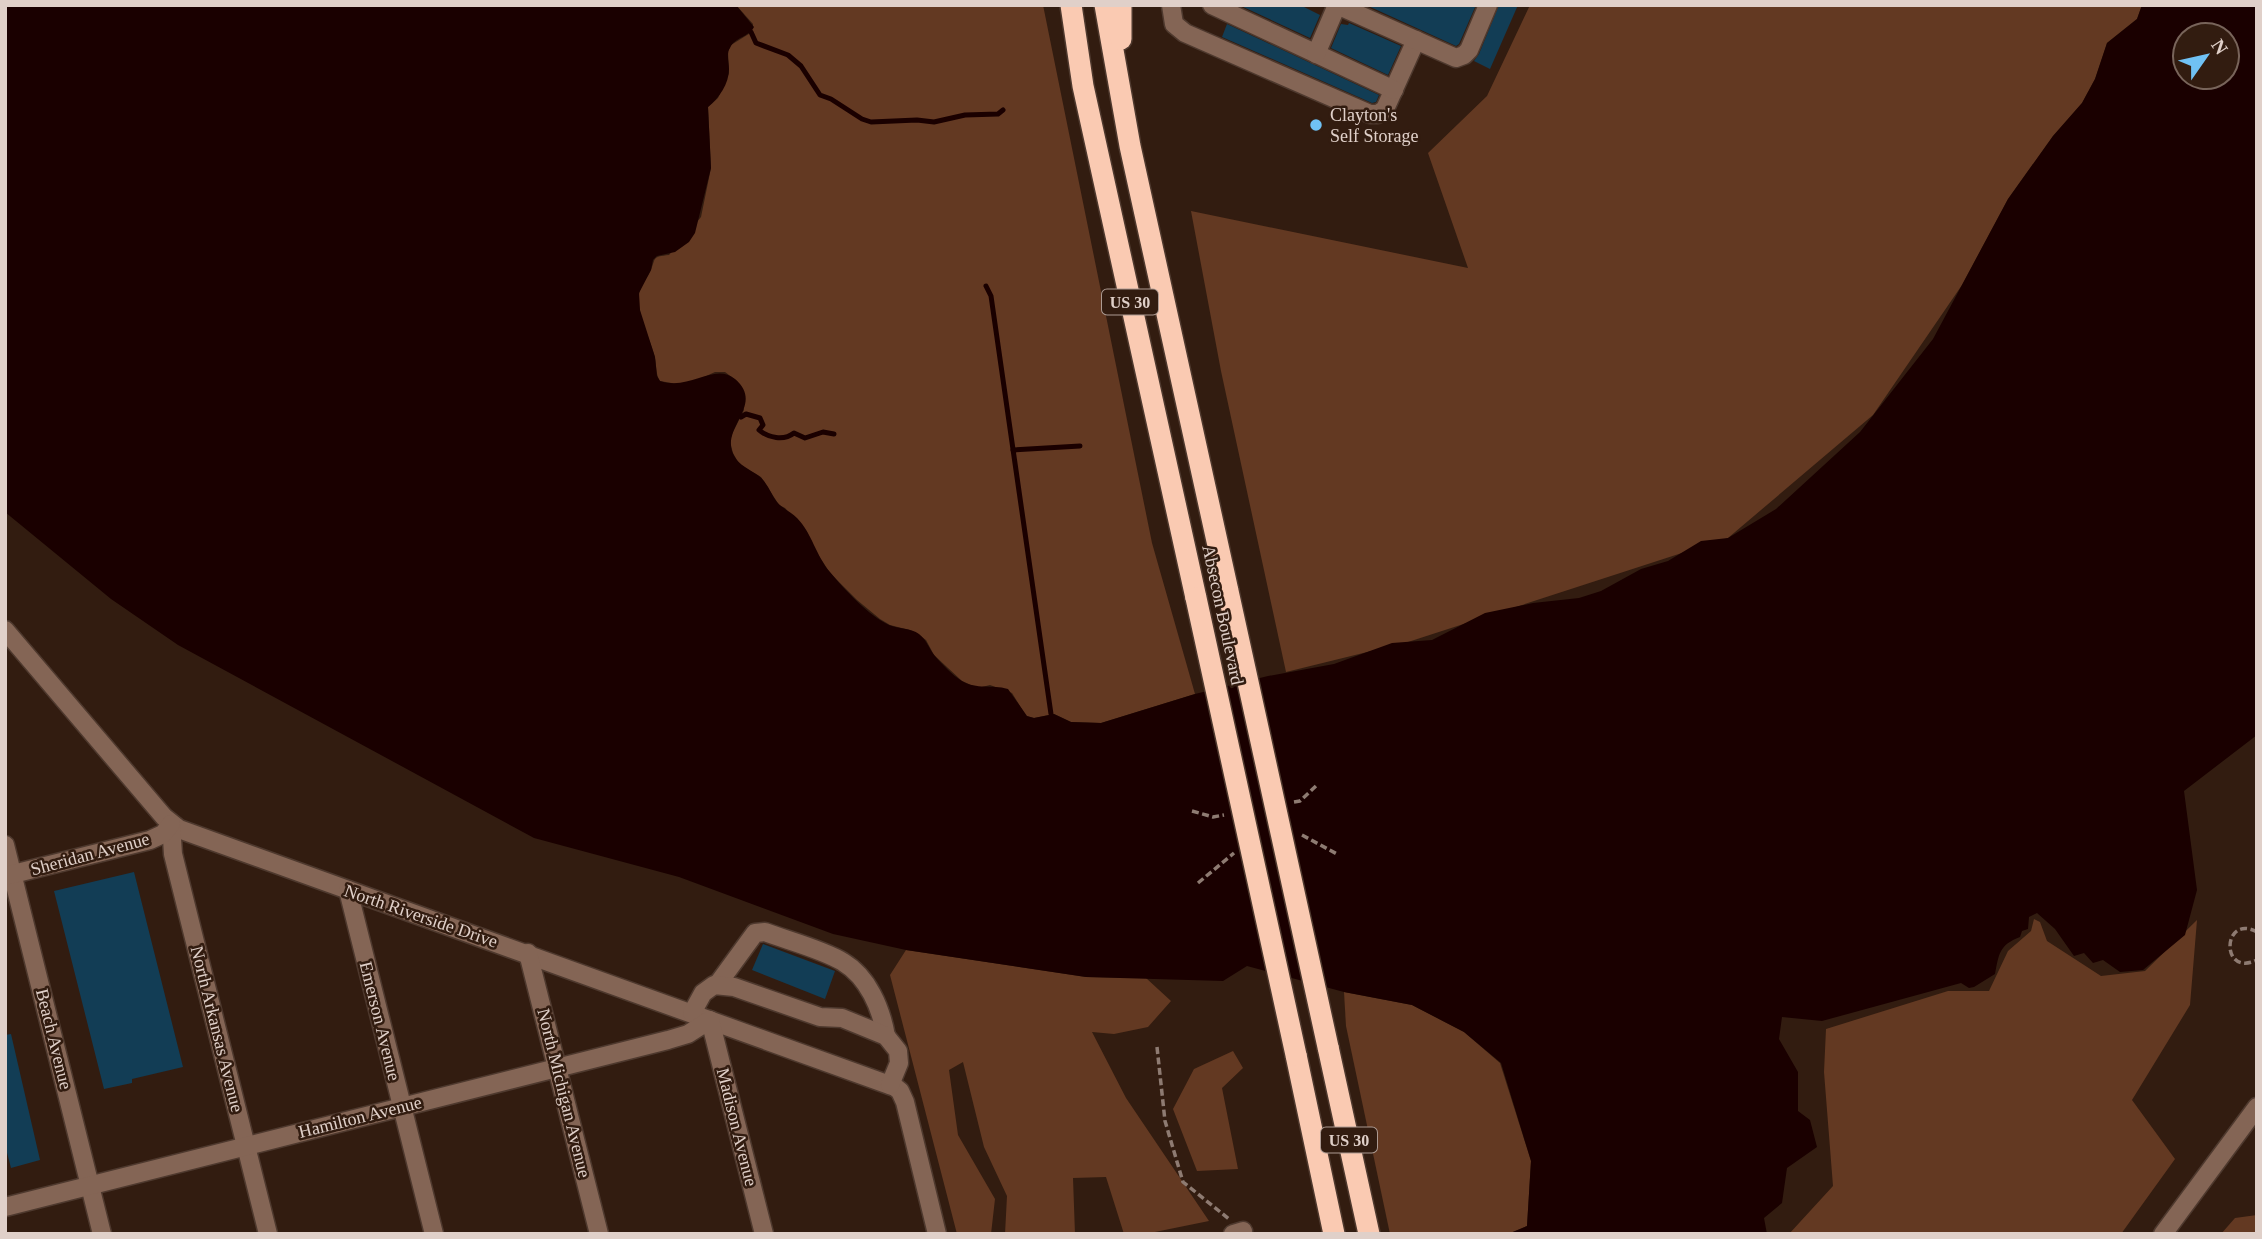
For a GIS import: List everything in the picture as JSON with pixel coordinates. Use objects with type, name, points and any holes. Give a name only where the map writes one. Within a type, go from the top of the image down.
[{"type":"highway","name":"Absecon Boulevard","points":[[1071,5],[1083,86],[1335,1234]]},
{"type":"highway","name":"Absecon Boulevard","points":[[1105,5],[1121,100],[1369,1234]]},
{"type":"highway","points":[[1121,5],[1121,100]]},
{"type":"street","points":[[1171,5],[1174,24],[1185,33],[1370,114],[1378,114],[1385,109],[1416,40]]},
{"type":"street","points":[[1212,5],[1394,90]]},
{"type":"street","points":[[1316,54],[1337,5],[1456,58],[1464,55],[1487,9],[1468,5]]},
{"type":"street","name":"North Riverside Drive","points":[[5,630],[171,824],[890,1085],[900,1091],[937,1234]]},
{"type":"street","name":"Sheridan Avenue","points":[[9,875],[150,840],[163,834],[171,824]]},
{"type":"street","name":"North Arkansas Avenue","points":[[171,824],[173,854],[268,1234]]},
{"type":"street","name":"Beach Avenue","points":[[5,845],[9,875],[102,1234]]},
{"type":"street","name":"Emerson Avenue","points":[[348,890],[433,1234]]},
{"type":"street","points":[[692,1013],[703,993],[717,985],[755,933],[765,932],[843,962],[865,983],[881,1011],[886,1036],[898,1051],[899,1063],[890,1085]]},
{"type":"street","name":"North Michigan Avenue","points":[[528,953],[599,1234]]},
{"type":"street","points":[[717,985],[734,987],[820,1017],[842,1018],[886,1036]]},
{"type":"street","name":"Hamilton Avenue","points":[[5,1206],[668,1041],[688,1034],[710,1020]]},
{"type":"street","name":"Madison Avenue","points":[[710,1020],[764,1234]]},
{"type":"street","points":[[2164,1234],[2257,1107]]},
{"type":"path","points":[[2257,932],[2250,929],[2239,930],[2229,944],[2229,950],[2235,960],[2246,963],[2257,960]]},
{"type":"path","points":[[1157,1046],[1165,1121],[1183,1182],[1238,1232]]},
{"type":"shaded area","points":[[5,5],[736,5],[754,27],[730,48],[727,80],[708,107],[711,168],[695,233],[689,242],[675,252],[657,256],[653,260],[639,293],[640,310],[655,357],[657,376],[660,381],[671,383],[719,374],[735,379],[743,388],[746,397],[731,441],[734,456],[762,479],[777,502],[797,518],[830,572],[865,609],[889,625],[919,634],[951,673],[962,681],[1008,689],[1027,716],[1034,718],[1054,714],[1071,722],[1101,723],[1195,694],[1268,676],[1334,664],[1392,643],[1432,640],[1485,613],[1533,603],[1579,598],[1601,591],[1641,569],[1668,561],[1701,541],[1728,538],[1776,509],[1860,432],[1933,339],[2008,199],[2053,136],[2082,103],[2095,79],[2107,43],[2137,19],[2142,5],[2257,5],[2257,735],[2184,791],[2197,890],[2185,935],[2143,970],[2120,972],[2103,960],[2093,963],[2084,953],[2074,956],[2055,929],[2037,913],[2029,917],[2028,929],[2022,931],[2020,937],[2008,943],[2001,951],[1995,974],[1974,987],[1969,988],[1961,983],[1822,1021],[1782,1017],[1779,1039],[1798,1072],[1798,1111],[1810,1120],[1817,1147],[1787,1168],[1782,1203],[1764,1218],[1767,1234],[1508,1234],[1527,1226],[1531,1161],[1501,1063],[1464,1032],[1412,1005],[1344,992],[1247,966],[1223,981],[1086,977],[906,950],[833,934],[679,877],[534,838],[178,645],[111,599],[5,512]]},
{"type":"shaded area","points":[[736,5],[1043,5],[1152,543],[1195,694],[1101,723],[1071,722],[1054,714],[1034,718],[1026,716],[1012,693],[990,685],[978,688],[962,681],[934,655],[926,640],[913,631],[890,625],[857,600],[830,573],[807,532],[779,505],[761,477],[739,464],[730,442],[744,410],[737,381],[725,372],[715,372],[693,382],[677,384],[660,381],[640,314],[640,290],[656,258],[669,255],[701,217],[711,168],[708,107],[718,98],[729,73],[728,51],[731,45],[752,32],[753,24]]},
{"type":"shaded area","points":[[1530,5],[2142,5],[2137,19],[2107,43],[2095,79],[2082,103],[2053,136],[2008,199],[1962,285],[1873,415],[1728,538],[1408,642],[1286,672],[1221,371],[1191,211],[1468,268],[1428,153],[1487,96]]},
{"type":"shaded area","points":[[2034,919],[2040,922],[2047,941],[2101,976],[2145,971],[2197,920],[2190,1005],[2132,1100],[2175,1159],[2121,1234],[1789,1234],[1833,1186],[1824,1072],[1826,1029],[1948,991],[1989,991],[2008,951],[2031,931]]},
{"type":"shaded area","points":[[906,950],[1086,977],[1146,978],[1171,1001],[1148,1027],[1114,1034],[1092,1032],[1126,1098],[1209,1221],[1145,1234],[1124,1234],[1106,1177],[1073,1178],[1075,1234],[1005,1234],[1007,1196],[984,1147],[963,1062],[949,1070],[958,1135],[995,1199],[991,1234],[957,1234],[890,975]]},
{"type":"shaded area","points":[[1344,992],[1412,1005],[1464,1032],[1500,1063],[1531,1161],[1527,1226],[1508,1234],[1390,1234],[1346,1026]]},
{"type":"shaded area","points":[[1233,1051],[1243,1068],[1222,1088],[1238,1169],[1197,1171],[1173,1109],[1194,1069]]},
{"type":"shaded area","points":[[2257,1215],[2257,1234],[2221,1234],[2235,1218]]},
{"type":"building","points":[[1239,5],[1300,5],[1320,15],[1310,38]]},
{"type":"building","points":[[1366,5],[1476,5],[1456,46]]},
{"type":"building","points":[[1499,5],[1518,5],[1490,69],[1474,61]]},
{"type":"building","points":[[1349,23],[1401,46],[1388,75],[1331,48],[1341,24]]},
{"type":"building","points":[[1227,24],[1379,95],[1376,102],[1372,103],[1222,37]]},
{"type":"building","points":[[134,872],[183,1067],[132,1079],[132,1083],[104,1089],[54,891]]},
{"type":"building","points":[[763,944],[835,971],[825,999],[752,970]]},
{"type":"building","points":[[11,1034],[40,1160],[11,1168],[5,1145],[5,1035]]},
{"type":"waterway","points":[[751,32],[756,43],[788,55],[801,66],[820,95],[871,122],[934,122],[965,115],[998,114],[1003,110]]},
{"type":"waterway","points":[[986,286],[991,296],[1051,714]]},
{"type":"waterway","points":[[741,417],[746,414],[760,418],[763,425],[759,430],[776,438],[794,433],[805,438],[823,432],[834,434]]},
{"type":"waterway","points":[[1013,450],[1080,446]]},
{"type":"place","name":"Clayton's Self Storage","points":[[1316,125]]}]
